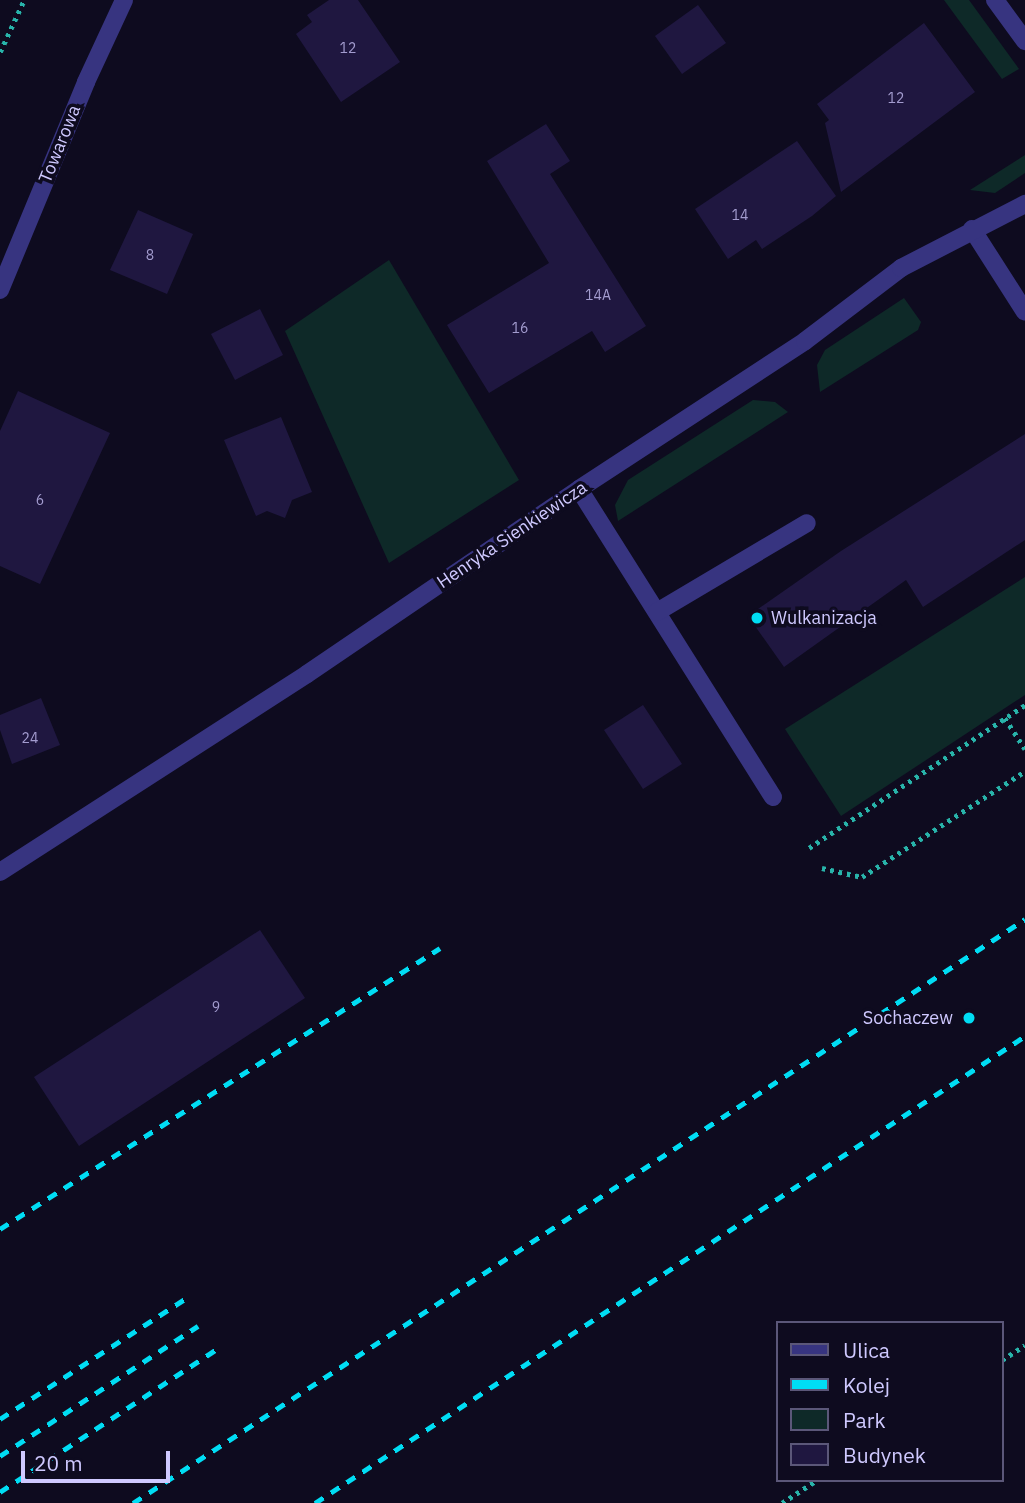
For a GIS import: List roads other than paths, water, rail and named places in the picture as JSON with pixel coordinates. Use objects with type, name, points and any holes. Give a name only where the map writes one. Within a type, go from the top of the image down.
[{"type":"street","name":"Towarowa","points":[[0,290],[86,82],[124,0]]},
{"type":"street","points":[[995,0],[1025,41]]},
{"type":"street","name":"Henryka Sienkiewicza","points":[[0,872],[307,674],[579,489],[805,341],[901,268],[1025,204]]},
{"type":"street","points":[[972,229],[1025,312]]},
{"type":"street","points":[[579,489],[773,797]]},
{"type":"street","points":[[657,612],[807,523]]},
{"type":"railway","points":[[133,1503],[1025,919]]},
{"type":"railway","points":[[0,1229],[440,948]]},
{"type":"railway","points":[[315,1503],[1025,1036]]},
{"type":"railway","points":[[0,1419],[186,1298]]},
{"type":"railway","points":[[0,1456],[198,1326]]},
{"type":"railway","points":[[0,1492],[217,1349]]},
{"type":"place","name":"Wulkanizacja","points":[[757,618]]},
{"type":"place","name":"Sochaczew","points":[[969,1018]]}]
